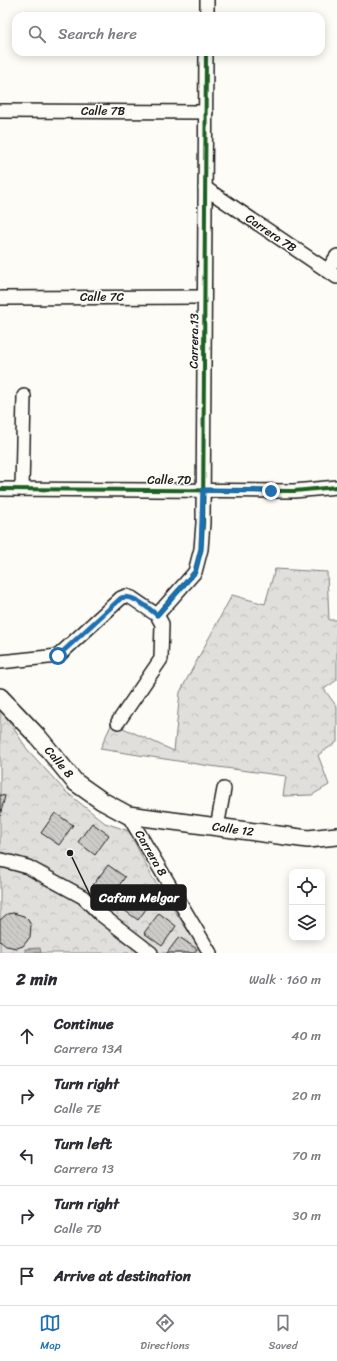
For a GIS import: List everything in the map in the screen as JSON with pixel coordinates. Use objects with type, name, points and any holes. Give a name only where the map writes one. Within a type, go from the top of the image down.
[{"type":"main road","name":"Calle 8","points":[[0,698],[39,738],[76,782],[102,801],[128,815]]},
{"type":"main road","name":"Calle 12","points":[[128,815],[308,839],[337,836]]},
{"type":"street","points":[[207,0],[207,12]]},
{"type":"street","name":"Carrera 13","points":[[157,615],[195,572],[201,549],[203,490],[206,56]]},
{"type":"street","name":"Calle 7B","points":[[0,110],[206,112]]},
{"type":"street","name":"Carrera 7B","points":[[205,188],[332,274]]},
{"type":"street","points":[[332,274],[337,256]]},
{"type":"street","name":"Calle 7C","points":[[0,298],[204,297]]},
{"type":"street","points":[[22,489],[24,396]]},
{"type":"street","name":"Calle 7D","points":[[0,489],[294,491],[337,487]]},
{"type":"street","points":[[0,662],[58,656],[121,598],[126,596],[132,598],[157,615],[162,624],[161,659],[118,722]]},
{"type":"street","points":[[217,827],[224,789]]},
{"type":"street","name":"Carrera 8","points":[[128,815],[210,953]]},
{"type":"street","points":[[0,860],[28,867],[83,897],[99,913],[150,953]]},
{"type":"green space","points":[[275,569],[327,572],[329,620],[337,620],[337,680],[324,689],[337,707],[337,742],[318,755],[329,785],[312,795],[283,796],[286,776],[100,749],[112,723],[174,751],[180,692],[232,595],[265,604]]},
{"type":"green space","points":[[0,710],[5,715],[27,749],[65,791],[105,823],[129,831],[152,877],[203,953],[0,953]]},
{"type":"shaded area","points":[[40,948],[41,953],[25,953],[25,949]]},
{"type":"building","points":[[0,795],[5,796],[0,816]]},
{"type":"building","points":[[55,813],[73,825],[59,845],[41,833]]},
{"type":"building","points":[[92,823],[109,835],[95,855],[78,842]]},
{"type":"building","points":[[108,865],[125,877],[111,897],[93,885]]},
{"type":"building","points":[[135,888],[152,901],[138,920],[121,908]]},
{"type":"building","points":[[13,913],[24,916],[31,925],[30,937],[23,946],[17,948],[6,946],[0,941],[0,920],[7,914]]},
{"type":"building","points":[[159,913],[176,926],[162,946],[144,933]]},
{"type":"building","points":[[179,937],[197,949],[194,953],[167,953]]},
{"type":"cycle path","points":[[157,615],[195,572],[201,549],[203,523],[206,56]]},
{"type":"cycle path","points":[[0,489],[294,491],[337,487]]},
{"type":"place","name":"Cafam Melgar","points":[[70,853]]},
{"type":"route","points":[[58,656],[121,598],[126,596],[132,598],[157,615],[195,572],[201,549],[203,490],[271,491]]}]
